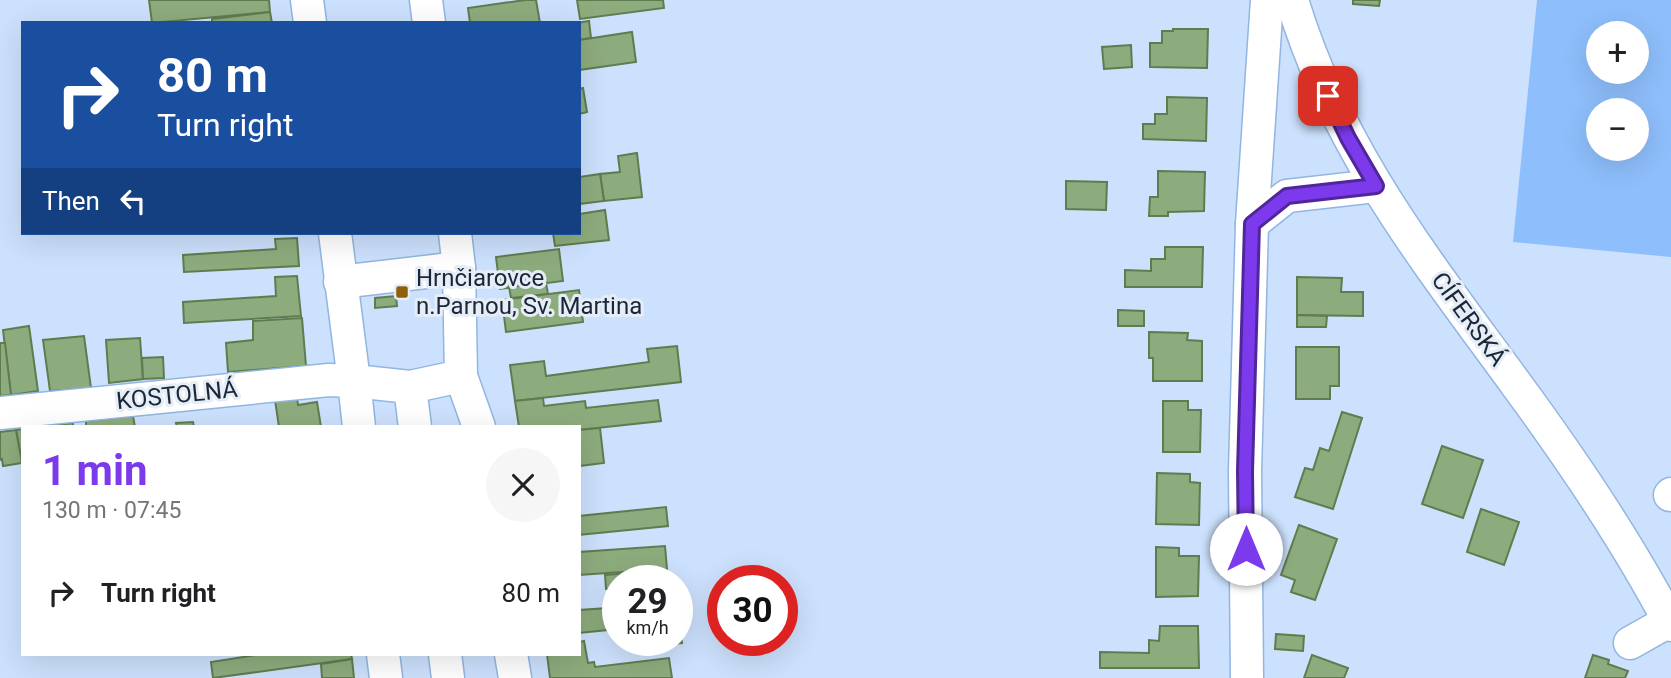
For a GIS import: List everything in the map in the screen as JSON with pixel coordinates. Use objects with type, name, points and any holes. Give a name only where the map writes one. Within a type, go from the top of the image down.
[{"type":"street","points":[[307,0],[310,21]]},
{"type":"street","points":[[426,0],[429,21]]},
{"type":"street","points":[[1247,678],[1245,471],[1252,224],[1267,0]]},
{"type":"street","name":"CÍFERSKÁ","points":[[1292,0],[1308,49],[1337,117],[1376,186],[1607,516],[1670,622]]},
{"type":"street","points":[[1252,224],[1287,196],[1376,186]]},
{"type":"street","points":[[335,235],[359,425]]},
{"type":"street","points":[[455,235],[459,268],[461,376],[478,425]]},
{"type":"street","points":[[340,282],[459,268]]},
{"type":"street","name":"KOSTOLNÁ","points":[[0,413],[315,381],[354,381],[410,387],[461,376]]},
{"type":"street","points":[[410,387],[415,425]]},
{"type":"street","points":[[1630,643],[1670,622]]},
{"type":"street","points":[[383,656],[386,678]]},
{"type":"street","points":[[445,656],[448,678]]},
{"type":"street","points":[[511,656],[515,678]]},
{"type":"shaded area","points":[[1537,0],[1671,0],[1671,257],[1513,242]]},
{"type":"building","points":[[149,0],[269,0],[270,12],[152,21]]},
{"type":"building","points":[[536,0],[540,21],[470,21],[468,8]]},
{"type":"building","points":[[577,0],[663,0],[664,8],[580,19]]},
{"type":"building","points":[[1353,0],[1380,0],[1379,6],[1353,4]]},
{"type":"building","points":[[270,12],[272,21],[212,21]]},
{"type":"building","points":[[589,21],[591,38],[581,40],[581,22]]},
{"type":"building","points":[[1208,29],[1207,68],[1150,67],[1150,43],[1162,43],[1162,31]]},
{"type":"building","points":[[632,32],[636,62],[581,70],[581,40]]},
{"type":"building","points":[[1131,45],[1132,67],[1104,69],[1102,47]]},
{"type":"building","points":[[581,88],[587,112],[581,114]]},
{"type":"building","points":[[1167,97],[1207,98],[1206,141],[1143,139],[1143,124],[1155,124],[1155,114],[1167,114]]},
{"type":"building","points":[[637,153],[642,197],[604,201],[600,174],[620,172],[618,156]]},
{"type":"building","points":[[1158,171],[1205,172],[1204,211],[1168,212],[1168,216],[1149,216],[1150,197],[1158,197]]},
{"type":"building","points":[[600,174],[604,201],[581,204],[581,177]]},
{"type":"building","points":[[1066,181],[1107,182],[1106,210],[1066,209]]},
{"type":"building","points":[[605,210],[609,240],[555,246],[553,235],[581,235],[581,214]]},
{"type":"building","points":[[297,238],[299,266],[184,272],[183,255],[276,249],[275,239]]},
{"type":"building","points":[[1165,247],[1203,247],[1202,287],[1125,287],[1125,270],[1151,271],[1151,259],[1165,259]]},
{"type":"building","points":[[559,249],[563,281],[500,289],[496,257]]},
{"type":"building","points":[[297,276],[301,316],[184,323],[183,302],[276,296],[275,277]]},
{"type":"building","points":[[1297,277],[1342,278],[1341,292],[1363,292],[1363,316],[1297,315]]},
{"type":"building","points":[[546,283],[548,294],[511,298],[509,287]]},
{"type":"building","points":[[579,290],[583,322],[506,332],[502,300]]},
{"type":"building","points":[[396,296],[397,306],[375,308],[375,298]]},
{"type":"building","points":[[1118,310],[1144,311],[1144,326],[1118,326]]},
{"type":"building","points":[[1297,315],[1327,316],[1326,327],[1297,327]]},
{"type":"building","points":[[302,318],[306,366],[228,372],[226,343],[253,340],[253,321]]},
{"type":"building","points":[[29,326],[38,391],[11,395],[3,330]]},
{"type":"building","points":[[1149,332],[1188,333],[1187,340],[1202,341],[1202,381],[1153,381],[1153,358],[1149,358]]},
{"type":"building","points":[[84,336],[91,388],[50,391],[43,340]]},
{"type":"building","points":[[140,338],[143,379],[109,383],[106,340]]},
{"type":"building","points":[[0,343],[5,343],[11,395],[0,396]]},
{"type":"building","points":[[677,346],[681,382],[515,401],[510,365],[544,361],[546,376],[649,362],[647,349]]},
{"type":"building","points":[[1296,347],[1339,347],[1339,386],[1330,386],[1330,399],[1296,399]]},
{"type":"building","points":[[163,357],[164,378],[143,379],[142,358]]},
{"type":"building","points":[[297,397],[298,405],[317,402],[321,425],[279,425],[275,400]]},
{"type":"building","points":[[543,398],[544,406],[585,401],[586,408],[658,400],[661,421],[581,430],[581,425],[519,425],[515,401]]},
{"type":"building","points":[[1163,401],[1188,401],[1188,410],[1201,410],[1200,452],[1163,452]]},
{"type":"building","points":[[1342,412],[1362,418],[1333,509],[1295,497],[1305,468],[1313,470],[1320,448],[1329,451]]},
{"type":"building","points":[[133,416],[135,425],[86,425],[86,421]]},
{"type":"building","points":[[193,422],[194,425],[176,425]]},
{"type":"building","points":[[600,428],[604,463],[581,466],[581,430]]},
{"type":"building","points":[[21,429],[21,459],[16,430]]},
{"type":"building","points":[[16,430],[21,463],[3,466],[2,459],[0,460],[0,432]]},
{"type":"building","points":[[1442,446],[1483,460],[1463,518],[1422,504]]},
{"type":"building","points":[[1157,473],[1190,474],[1190,482],[1200,483],[1199,525],[1156,524]]},
{"type":"building","points":[[666,507],[668,526],[581,535],[581,516]]},
{"type":"building","points":[[1481,509],[1519,522],[1504,565],[1467,552]]},
{"type":"building","points":[[1299,525],[1337,539],[1315,600],[1291,592],[1295,580],[1281,575]]},
{"type":"building","points":[[665,546],[667,565],[602,565],[602,573],[581,575],[581,552]]},
{"type":"building","points":[[1156,547],[1179,548],[1179,556],[1199,556],[1198,596],[1156,597]]},
{"type":"building","points":[[602,608],[602,631],[581,633],[581,610]]},
{"type":"building","points":[[1160,626],[1198,626],[1199,668],[1100,668],[1100,652],[1149,653],[1149,640],[1159,641]]},
{"type":"building","points":[[1276,634],[1304,636],[1303,651],[1275,649]]},
{"type":"building","points":[[584,641],[588,663],[594,662],[595,667],[669,658],[672,678],[550,678],[547,656],[581,656],[581,642]]},
{"type":"building","points":[[1312,655],[1348,668],[1344,678],[1304,678]]},
{"type":"building","points":[[1593,655],[1609,660],[1608,664],[1628,671],[1625,678],[1585,678]]},
{"type":"building","points":[[249,656],[351,656],[352,659],[213,678],[211,662]]},
{"type":"building","points":[[352,659],[354,678],[322,678],[321,664]]},
{"type":"place","name":"Hrnčiarovce n.Parnou, Sv. Martina","points":[[402,292]]},
{"type":"route","points":[[1246,549],[1245,471],[1252,224],[1287,196],[1376,186],[1348,138],[1328,96]]}]
